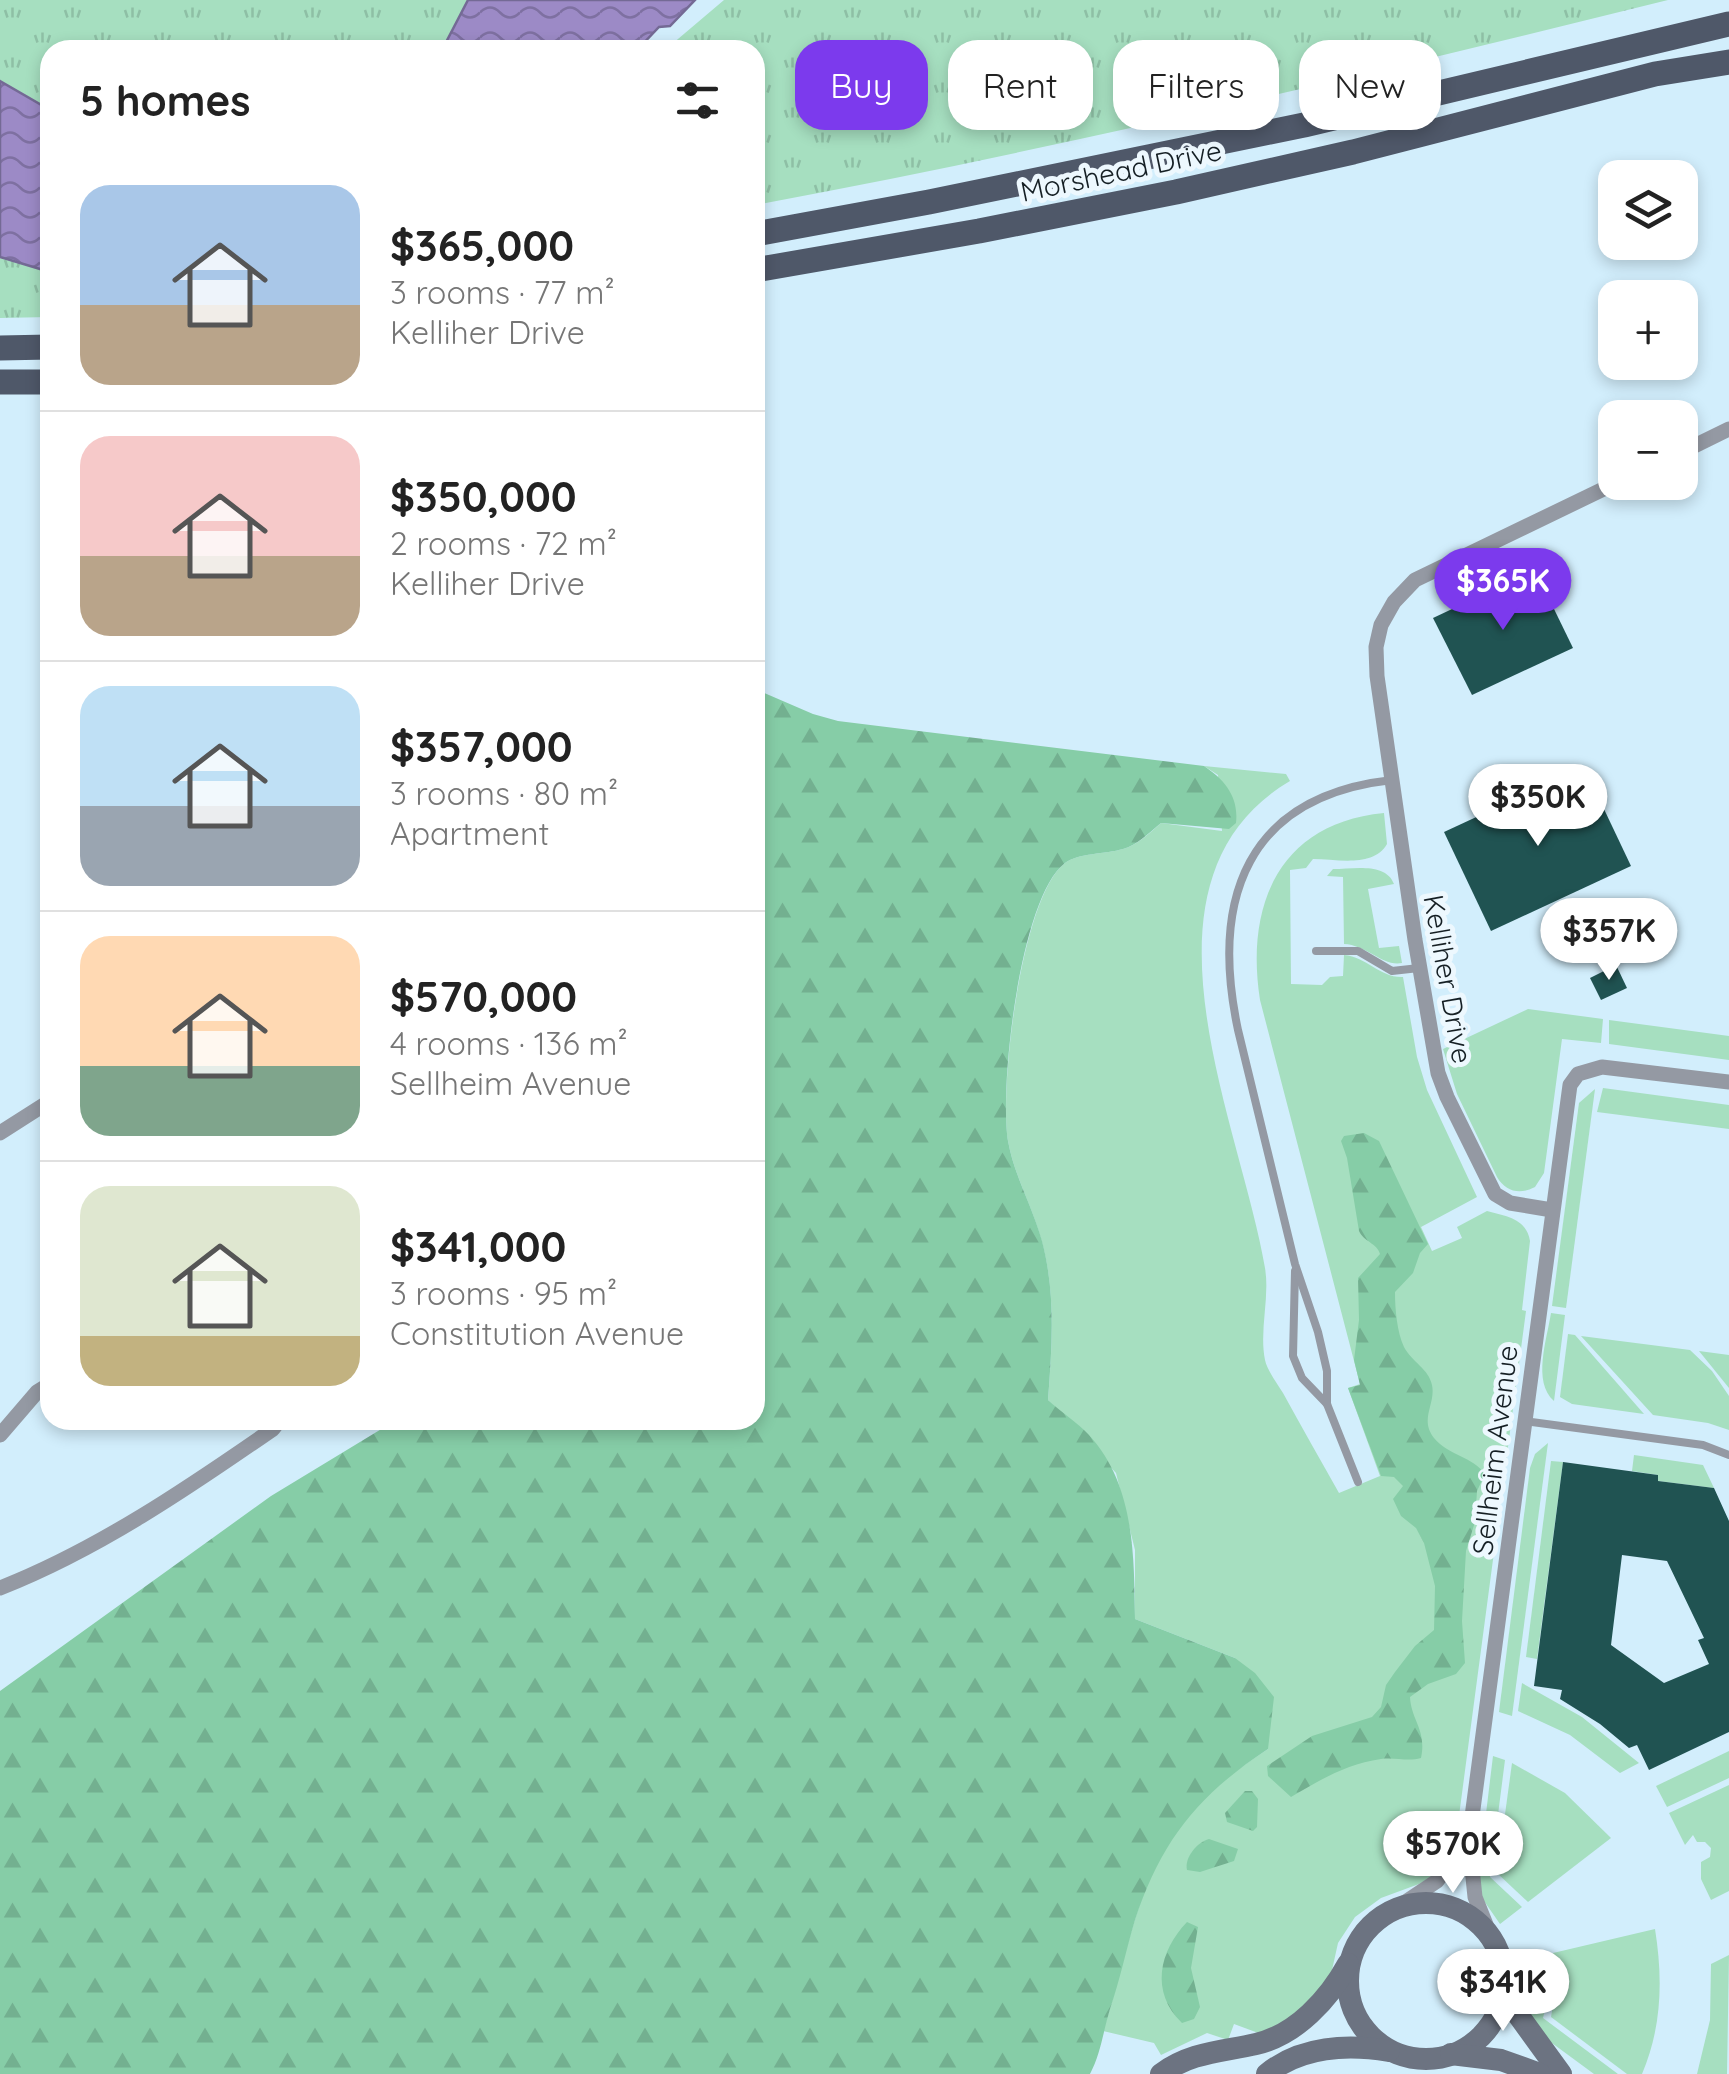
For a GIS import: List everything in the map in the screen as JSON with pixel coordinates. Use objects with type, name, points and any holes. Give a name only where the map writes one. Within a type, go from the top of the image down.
[{"type":"main road","name":"Morshead Drive","points":[[765,232],[1247,137],[1729,24]]},
{"type":"main road","name":"Morshead Drive","points":[[765,268],[1176,192],[1353,152],[1655,74],[1729,62]]},
{"type":"main road","points":[[0,348],[40,347]]},
{"type":"main road","points":[[0,382],[40,382]]},
{"type":"street","points":[[1698,445],[1729,430]]},
{"type":"street","name":"Kelliher Drive","points":[[1552,1210],[1504,1200],[1486,1181],[1438,1074],[1375,654],[1378,633],[1405,588],[1598,492]]},
{"type":"street","name":"Sellheim Avenue","points":[[1491,1937],[1476,1896],[1469,1839],[1569,1088],[1581,1072],[1610,1068],[1729,1082]]},
{"type":"street","points":[[0,1133],[40,1107]]},
{"type":"street","points":[[0,1435],[40,1390]]},
{"type":"street","points":[[0,1588],[94,1542],[270,1430]]},
{"type":"street","name":"Sellheim Avenue","points":[[1395,1909],[1437,1881],[1469,1839]]},
{"type":"street","points":[[1160,2074],[1194,2055],[1253,2045],[1288,2030],[1326,1996],[1366,1930],[1395,1909],[1418,1903],[1442,1904],[1464,1913],[1491,1937],[1501,1958],[1503,1994],[1496,2016],[1482,2036],[1451,2054]]},
{"type":"street","points":[[1352,1958],[1348,1985],[1353,2008],[1373,2038],[1398,2053]]},
{"type":"street","points":[[1503,1994],[1560,2074]]},
{"type":"street","points":[[1267,2074],[1288,2060],[1319,2050],[1365,2048],[1428,2058],[1451,2054],[1501,2060],[1540,2074]]},
{"type":"lane","points":[[1358,1482],[1328,1404],[1326,1366],[1313,1311],[1296,1264],[1230,994],[1228,953],[1232,916],[1254,856],[1269,833],[1285,817],[1337,790],[1392,780]]},
{"type":"lane","points":[[1316,951],[1356,950],[1392,971],[1420,968]]},
{"type":"lane","points":[[1296,1264],[1293,1356],[1302,1378],[1328,1404]]},
{"type":"lane","points":[[1524,1421],[1703,1445],[1729,1455]]},
{"type":"green space","points":[[0,0],[686,0],[643,40],[40,40],[40,265],[22,263],[40,269],[40,317],[0,318],[0,257],[14,261],[0,253]]},
{"type":"green space","points":[[724,0],[1668,0],[1441,56],[1441,40],[1299,40],[1299,89],[1279,94],[1279,40],[1113,40],[1113,130],[1117,130],[765,203],[765,40],[677,40]]},
{"type":"green space","points":[[765,693],[838,721],[1204,766],[1224,783],[1233,797],[1236,814],[1236,823],[1229,829],[1161,823],[1128,847],[1065,863],[1049,882],[1025,952],[1010,1038],[1008,1141],[1042,1241],[1049,1281],[1052,1340],[1048,1400],[1089,1435],[1115,1476],[1129,1522],[1135,1619],[1235,1658],[1255,1673],[1274,1697],[1268,1749],[1202,1802],[1157,1866],[1135,1920],[1090,2074],[0,2074],[0,1691],[271,1496],[380,1430],[765,1430]]},
{"type":"green space","points":[[1204,766],[1286,774],[1290,781],[1240,825],[1212,879],[1202,941],[1206,1008],[1218,1077],[1265,1268],[1265,1360],[1339,1493],[1380,1476],[1348,1388],[1360,1384],[1260,1000],[1257,965],[1258,932],[1277,874],[1295,851],[1319,833],[1348,820],[1384,813],[1387,844],[1381,852],[1364,859],[1313,859],[1306,868],[1290,870],[1291,984],[1322,985],[1330,977],[1343,976],[1344,955],[1403,977],[1427,1090],[1477,1197],[1421,1227],[1432,1251],[1462,1238],[1457,1227],[1487,1211],[1520,1223],[1530,1241],[1522,1310],[1526,1311],[1455,1846],[1434,1875],[1381,1898],[1355,1917],[1338,1943],[1330,1979],[1297,2016],[1261,2034],[1234,2024],[1228,2040],[1207,2033],[1161,2055],[1154,2043],[1103,2031],[1139,1906],[1159,1858],[1192,1810],[1268,1749],[1235,1658],[1135,1619],[1135,1550],[1116,1473],[1048,1400],[1052,1340],[1049,1281],[1042,1242],[1008,1141],[1007,1080],[1025,952],[1050,883],[1065,863],[1128,847],[1161,823],[1222,831],[1218,775]]},
{"type":"green space","points":[[1368,868],[1390,877],[1394,884],[1368,889],[1379,948],[1399,946],[1402,963],[1388,962],[1344,944],[1343,877],[1327,876],[1333,869]]},
{"type":"green space","points":[[1528,1009],[1603,1019],[1601,1043],[1562,1039],[1544,1173],[1535,1187],[1519,1191],[1509,1189],[1497,1177],[1457,1094],[1443,1049]]},
{"type":"green space","points":[[1609,1020],[1729,1036],[1729,1060],[1609,1044]]},
{"type":"green space","points":[[1603,1088],[1729,1105],[1729,1129],[1597,1112]]},
{"type":"green space","points":[[1595,1089],[1566,1308],[1552,1306],[1579,1103]]},
{"type":"green space","points":[[1364,1133],[1379,1141],[1428,1244],[1413,1273],[1395,1292],[1402,1341],[1432,1385],[1430,1431],[1440,1444],[1485,1474],[1477,1491],[1475,1522],[1466,1551],[1462,1621],[1465,1663],[1456,1674],[1428,1684],[1410,1697],[1422,1740],[1421,1758],[1381,1759],[1356,1765],[1291,1797],[1268,1776],[1267,1766],[1312,1736],[1372,1717],[1381,1707],[1386,1685],[1395,1672],[1415,1646],[1434,1630],[1435,1586],[1424,1543],[1416,1528],[1401,1516],[1393,1499],[1403,1486],[1394,1477],[1381,1476],[1348,1388],[1360,1385],[1354,1360],[1359,1320],[1358,1278],[1380,1254],[1359,1231],[1341,1141],[1344,1136]]},
{"type":"green space","points":[[1551,1313],[1565,1315],[1554,1401],[1547,1393],[1542,1372]]},
{"type":"green space","points":[[1568,1334],[1575,1335],[1644,1414],[1572,1404],[1560,1397]]},
{"type":"green space","points":[[1581,1336],[1690,1350],[1712,1371],[1729,1396],[1729,1430],[1653,1415]]},
{"type":"green space","points":[[1699,1351],[1729,1355],[1729,1388]]},
{"type":"green space","points":[[1548,1443],[1512,1716],[1499,1712],[1530,1468],[1535,1454]]},
{"type":"green space","points":[[1634,1455],[1703,1465],[1714,1488],[1658,1481],[1658,1475],[1632,1471]]},
{"type":"green space","points":[[1551,1461],[1563,1462],[1537,1659],[1526,1657]]},
{"type":"green space","points":[[1522,1683],[1582,1717],[1639,1763],[1620,1773],[1570,1735],[1518,1711]]},
{"type":"green space","points":[[1729,1751],[1729,1778],[1667,1807],[1656,1786]]},
{"type":"green space","points":[[1493,1756],[1505,1760],[1490,1877],[1522,1907],[1500,1924],[1482,1898],[1479,1871]]},
{"type":"green space","points":[[1512,1763],[1565,1793],[1611,1838],[1528,1902],[1497,1873]]},
{"type":"green space","points":[[1729,1785],[1729,1891],[1711,1900],[1701,1879],[1701,1862],[1710,1857],[1711,1848],[1705,1842],[1697,1842],[1693,1835],[1685,1845],[1669,1813]]},
{"type":"green space","points":[[1245,1791],[1252,1791],[1258,1799],[1257,1827],[1253,1831],[1227,1822],[1225,1813]]},
{"type":"green space","points":[[1209,1839],[1238,1849],[1234,1861],[1200,1872],[1187,1870],[1192,1851]]},
{"type":"green space","points":[[1187,1922],[1198,1927],[1191,1968],[1200,2007],[1194,2019],[1182,2023],[1165,1998],[1162,1972],[1170,1946]]},
{"type":"green space","points":[[1655,1929],[1660,1984],[1654,2039],[1642,2074],[1627,2074],[1551,2017],[1556,1987],[1553,1953]]},
{"type":"green space","points":[[1545,1954],[1549,1993],[1543,2018],[1618,2074],[1594,2074],[1541,2035],[1523,2004],[1518,1961]]},
{"type":"green space","points":[[1729,1955],[1727,2074],[1697,2074],[1710,2020],[1711,1964]]},
{"type":"water","points":[[468,0],[695,0],[670,26],[659,27],[647,40],[447,40]]},
{"type":"water","points":[[0,81],[40,104],[40,269],[0,257]]},
{"type":"building","points":[[1535,570],[1573,648],[1472,695],[1433,618]]},
{"type":"building","points":[[1584,767],[1631,866],[1491,931],[1444,832]]},
{"type":"building","points":[[1616,965],[1627,988],[1601,1000],[1590,978]]},
{"type":"building","points":[[1563,1462],[1658,1475],[1658,1481],[1714,1488],[1729,1521],[1729,1732],[1649,1770],[1637,1745],[1629,1748],[1560,1699],[1562,1690],[1534,1686]],"holes":[[[1622,1555],[1667,1561],[1704,1638],[1698,1640],[1709,1664],[1664,1683],[1611,1645]]]}]
